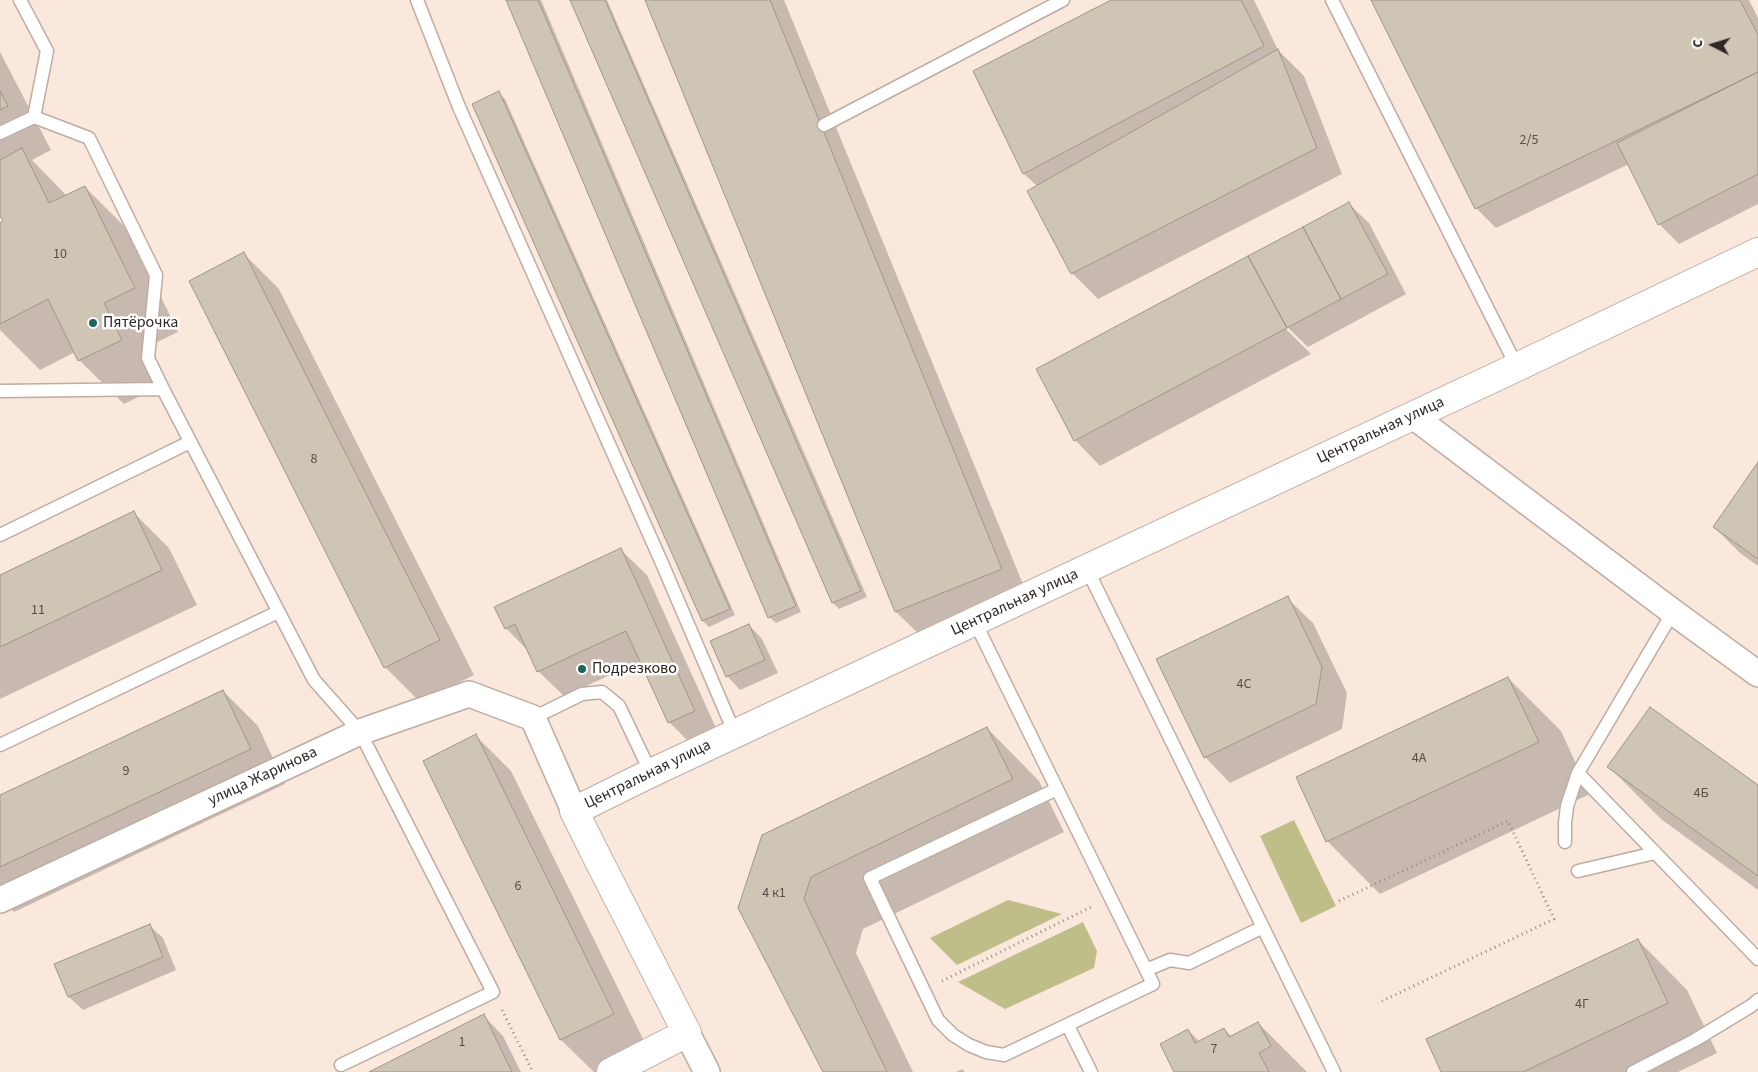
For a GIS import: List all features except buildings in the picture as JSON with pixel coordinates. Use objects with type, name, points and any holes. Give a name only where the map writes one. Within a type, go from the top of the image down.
[{"type":"street","name":"Центральная улица","points":[[687,1033],[598,862],[574,811],[1758,252]]},
{"type":"street","points":[[1413,416],[1758,674]]},
{"type":"street","name":"улица Жаринова","points":[[0,900],[360,732],[469,694],[533,718]]},
{"type":"street","points":[[533,718],[574,811]]},
{"type":"street","points":[[611,1072],[687,1033],[707,1072]]},
{"type":"lane","points":[[20,0],[47,51],[34,117]]},
{"type":"lane","points":[[417,0],[459,107],[662,561],[735,734]]},
{"type":"lane","points":[[824,125],[1063,0]]},
{"type":"lane","points":[[1332,0],[1517,367]]},
{"type":"lane","points":[[0,133],[34,117],[89,138],[156,275],[148,358],[314,680],[360,732],[493,992],[341,1065]]},
{"type":"lane","points":[[0,391],[163,389]]},
{"type":"lane","points":[[0,535],[190,442]]},
{"type":"lane","points":[[1087,569],[1334,1072]]},
{"type":"lane","points":[[0,745],[278,612]]},
{"type":"lane","points":[[1565,842],[1567,806],[1578,774],[1673,612]]},
{"type":"lane","points":[[975,622],[1153,984],[1004,1055],[986,1052],[969,1045],[948,1030],[938,1020],[870,878],[1057,789]]},
{"type":"lane","points":[[533,718],[582,694],[602,692],[619,706],[652,773]]},
{"type":"lane","points":[[1578,774],[1758,959]]},
{"type":"lane","points":[[1578,871],[1655,852]]},
{"type":"lane","points":[[1146,970],[1170,960],[1189,963],[1263,928]]},
{"type":"lane","points":[[1633,1072],[1756,1007]]},
{"type":"lane","points":[[1068,1026],[1091,1072]]},
{"type":"path","points":[[1339,901],[1508,820],[1554,919],[1378,1003]]},
{"type":"path","points":[[924,990],[1110,898]]},
{"type":"path","points":[[493,992],[533,1072]]},
{"type":"shaded area","points":[[1294,820],[1336,906],[1301,923],[1260,836]]},
{"type":"shaded area","points":[[1008,900],[1062,914],[957,965],[930,938]]},
{"type":"shaded area","points":[[1083,922],[1097,951],[1094,968],[1005,1009],[958,982]]},
{"type":"place","name":"Пятёрочка","points":[[93,323]]},
{"type":"place","name":"Подрезково","points":[[582,669]]}]
